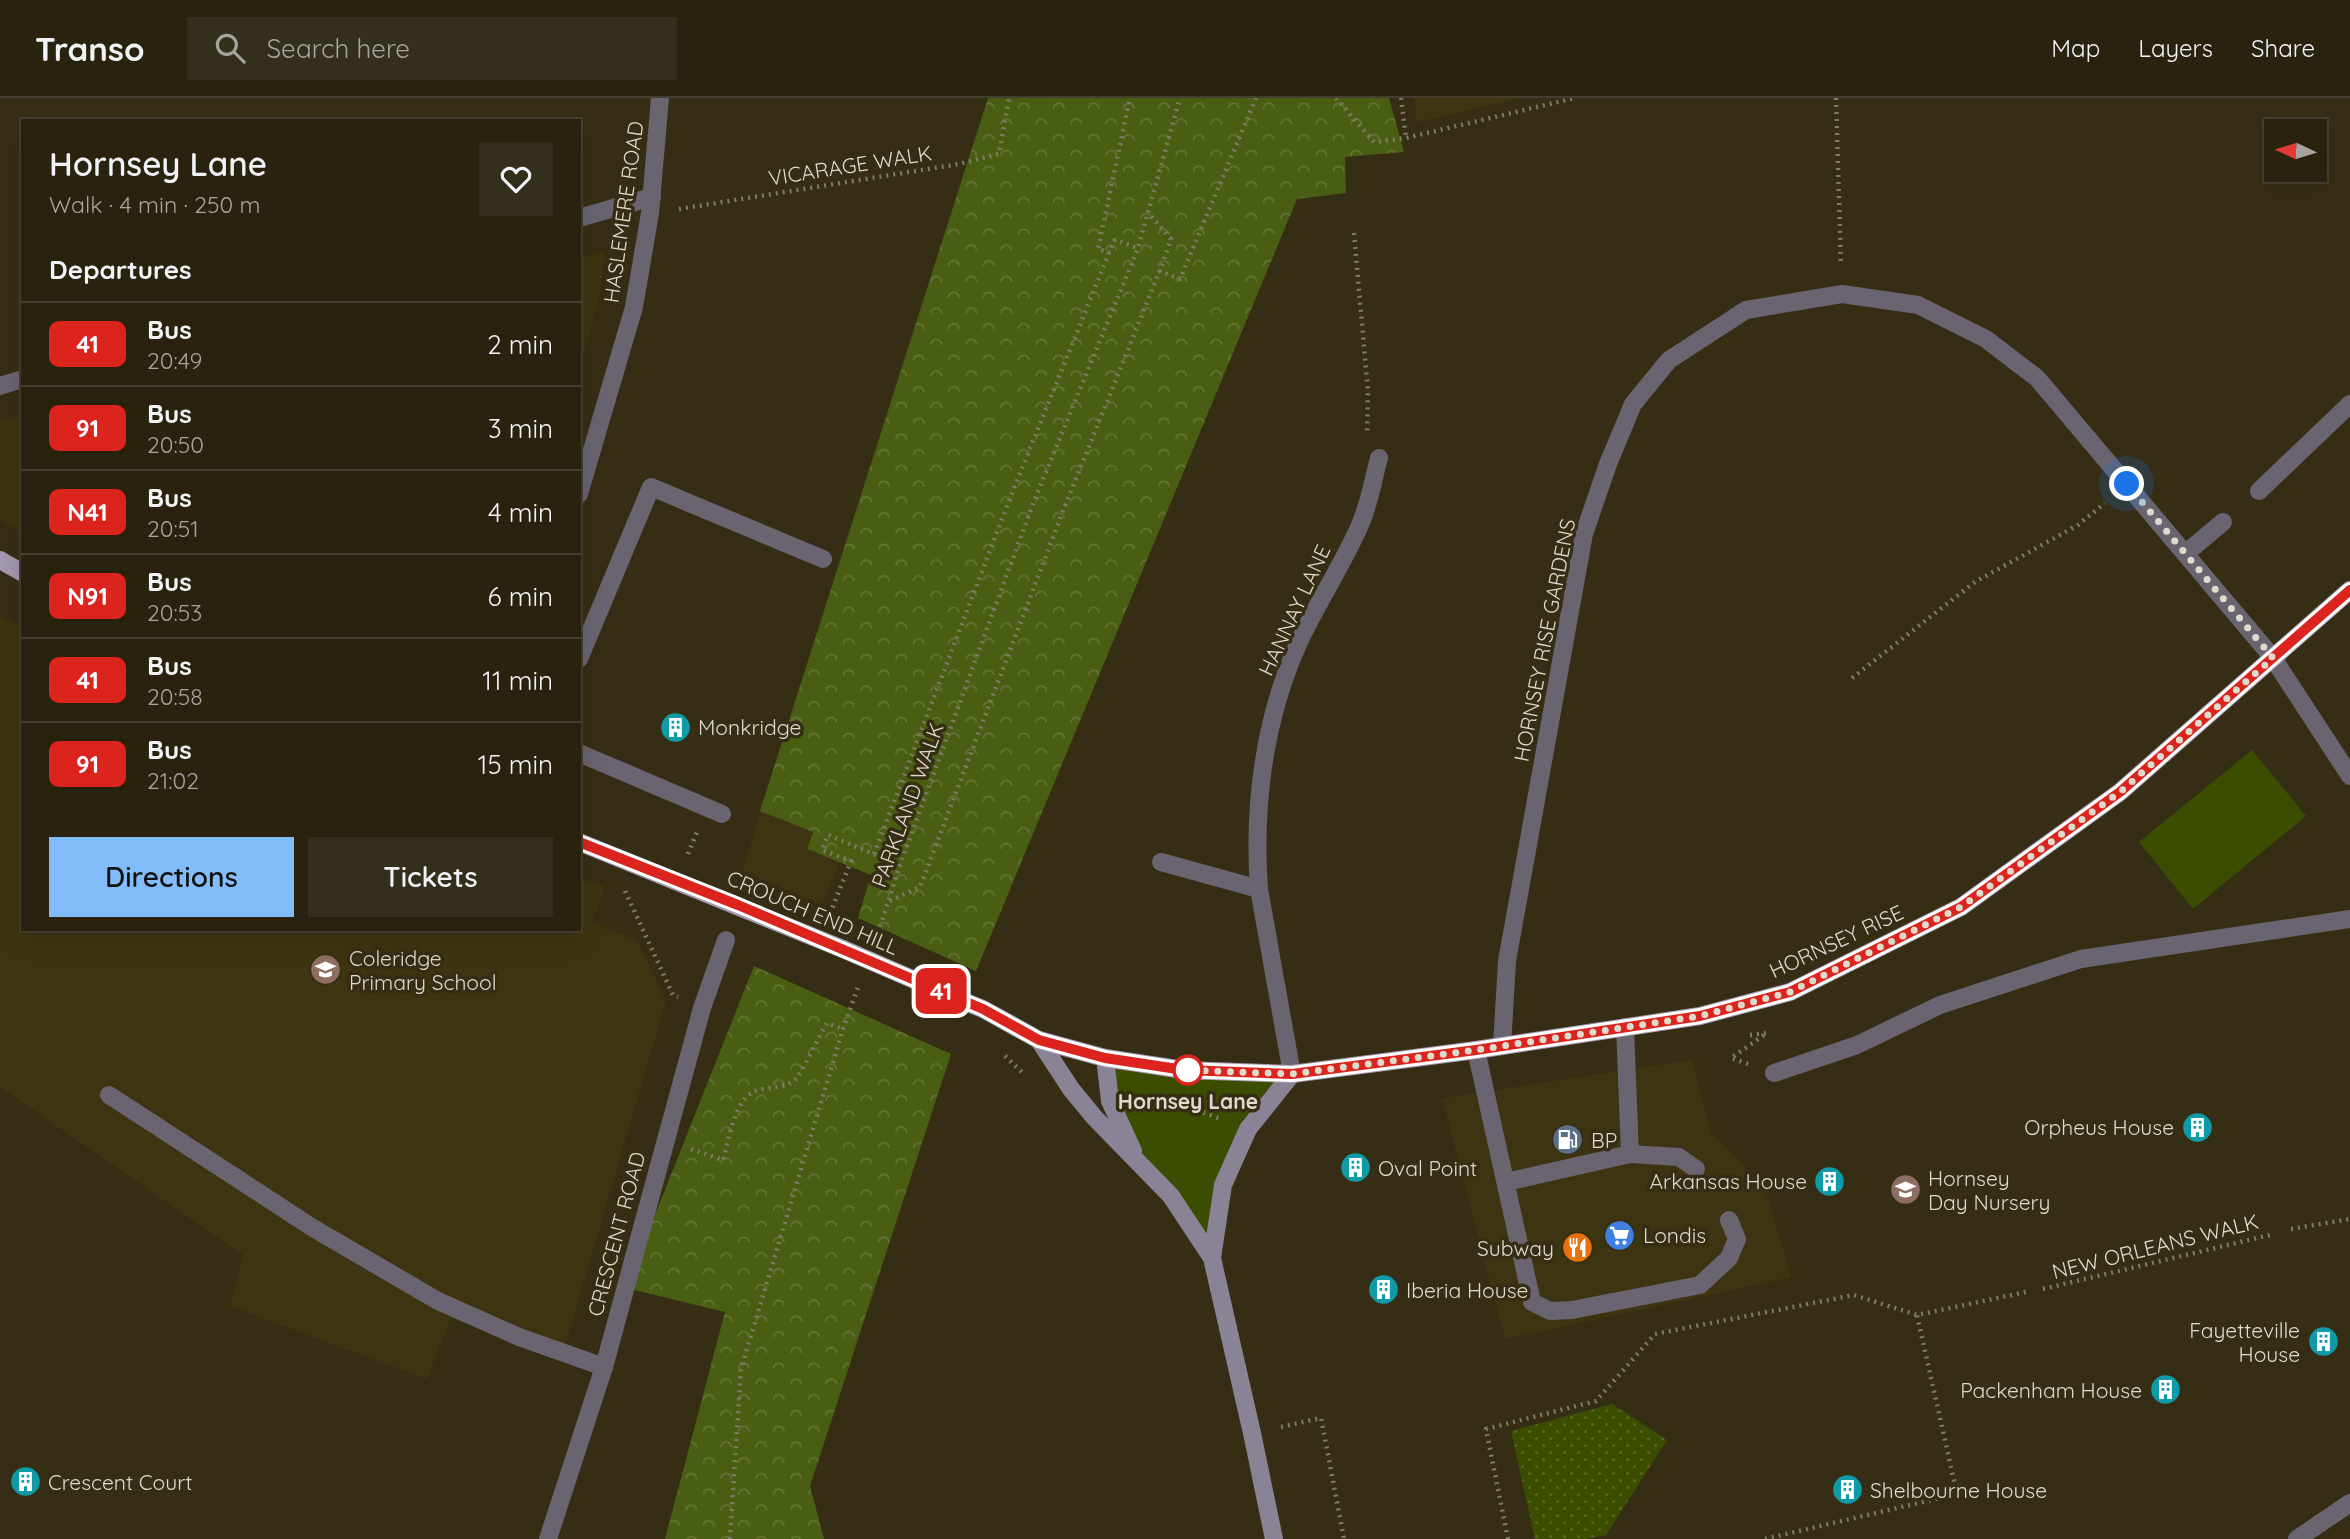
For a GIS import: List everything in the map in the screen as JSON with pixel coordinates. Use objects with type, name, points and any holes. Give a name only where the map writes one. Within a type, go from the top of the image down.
[{"type":"main road","points":[[0,560],[21,572]]},
{"type":"main road","name":"HORNSEY RISE","points":[[1105,1058],[1184,1070],[1292,1074],[1476,1050],[1700,1016],[1790,992],[1961,907],[2120,792],[2350,590]]},
{"type":"main road","name":"CROUCH END HILL","points":[[581,843],[983,1009],[1039,1040],[1105,1058]]},
{"type":"main road","points":[[1039,1040],[1071,1089],[1171,1196],[1212,1258],[1274,1539]]},
{"type":"main road","points":[[1105,1058],[1111,1101],[1138,1162]]},
{"type":"main road","points":[[1212,1258],[1223,1185],[1248,1129],[1292,1074]]},
{"type":"street","name":"HASLEMERE ROAD","points":[[581,487],[634,307],[651,205],[660,98]]},
{"type":"street","points":[[581,218],[651,205]]},
{"type":"street","name":"HORNSEY RISE GARDENS","points":[[1502,1046],[1507,961],[1584,534],[1608,464],[1633,404],[1669,360],[1746,310],[1842,294],[1918,305],[1986,339],[2037,378],[2273,658],[2350,776]]},
{"type":"street","points":[[0,386],[21,380]]},
{"type":"street","points":[[2259,491],[2350,404]]},
{"type":"street","name":"HANNAY LANE","points":[[1292,1074],[1259,889],[1256,858],[1261,769],[1276,701],[1298,644],[1361,522],[1379,458]]},
{"type":"street","points":[[581,654],[651,487],[823,559]]},
{"type":"street","points":[[2186,553],[2223,522]]},
{"type":"street","points":[[581,754],[722,814]]},
{"type":"street","points":[[1161,862],[1259,889]]},
{"type":"street","points":[[1774,1073],[1857,1045],[1940,1005],[2081,959],[2350,919]]},
{"type":"street","name":"CRESCENT ROAD","points":[[548,1539],[604,1367],[702,1007],[726,940]]},
{"type":"street","points":[[1625,1027],[1630,1154]]},
{"type":"street","points":[[1476,1050],[1532,1301],[1550,1311],[1573,1310],[1700,1285],[1729,1258],[1737,1239],[1729,1220]]},
{"type":"street","points":[[109,1095],[313,1227],[438,1301],[519,1337],[604,1367]]},
{"type":"street","points":[[1506,1182],[1630,1154],[1679,1157],[1696,1169]]},
{"type":"street","points":[[2297,1539],[2350,1503]]},
{"type":"path","name":"VICARAGE WALK","points":[[651,205],[959,164],[999,154],[1009,98]]},
{"type":"path","points":[[1110,254],[1098,249],[1130,98]]},
{"type":"path","name":"PARKLAND WALK","points":[[875,939],[1034,501],[1138,248],[1180,98]]},
{"type":"path","points":[[1159,271],[1180,279],[1256,98]]},
{"type":"path","points":[[1336,98],[1374,142],[1406,138],[1575,98]]},
{"type":"path","points":[[1401,98],[1406,138]]},
{"type":"path","points":[[1836,98],[1842,294]]},
{"type":"path","points":[[889,901],[920,887],[1063,512],[1159,271],[1171,239],[1148,213]]},
{"type":"path","points":[[1354,233],[1368,392],[1366,431],[1379,458]]},
{"type":"path","points":[[874,854],[1012,493],[1115,240],[1138,248]]},
{"type":"path","points":[[1852,678],[1975,582],[2078,525],[2110,499]]},
{"type":"path","points":[[829,914],[850,861],[822,850],[828,835],[900,865]]},
{"type":"path","points":[[624,889],[673,995],[702,1007]]},
{"type":"path","points":[[730,1539],[741,1369],[843,1029],[862,978]]},
{"type":"path","points":[[723,1160],[738,1107],[754,1090],[777,1088],[797,1079],[827,1023],[843,1029]]},
{"type":"path","points":[[1745,1035],[1767,1033],[1731,1058],[1774,1073]]},
{"type":"path","points":[[1111,1101],[1196,1110],[1248,1129]]},
{"type":"path","name":"NEW ORLEANS WALK","points":[[2291,1229],[2350,1219]]},
{"type":"path","name":"NEW ORLEANS WALK","points":[[2043,1289],[2274,1234]]},
{"type":"path","name":"NEW ORLEANS WALK","points":[[1917,1315],[2026,1292]]},
{"type":"path","points":[[1507,1539],[1486,1429],[1597,1401],[1655,1334],[1854,1295],[1917,1315],[1957,1494],[1765,1539]]},
{"type":"path","points":[[1252,1433],[1321,1418],[1345,1539]]},
{"type":"shaded area","points":[[1414,98],[1521,98],[1417,122]]},
{"type":"shaded area","points":[[605,251],[598,303],[581,363],[581,257]]},
{"type":"shaded area","points":[[21,416],[21,532],[0,520],[0,422]]},
{"type":"shaded area","name":"Coleridge Primary School","points":[[0,616],[21,627],[21,931],[581,931],[581,879],[605,887],[592,923],[637,940],[666,1001],[562,1357],[456,1305],[427,1379],[230,1306],[243,1255],[0,1087]]},
{"type":"shaded area","points":[[760,811],[813,832],[807,849],[839,864],[822,905],[743,871]]},
{"type":"shaded area","points":[[1692,1060],[1711,1132],[1765,1188],[1791,1277],[1505,1339],[1442,1098]]},
{"type":"green space","points":[[988,98],[1389,98],[1404,152],[1345,157],[1346,193],[1297,199],[976,971],[858,918],[871,875],[807,849],[813,832],[760,811]]},
{"type":"green space","points":[[2252,750],[2306,816],[2193,909],[2139,842]]},
{"type":"green space","points":[[754,966],[951,1054],[810,1486],[824,1539],[665,1539],[725,1312],[626,1288]]},
{"type":"green space","points":[[1105,1058],[1292,1074],[1223,1185],[1212,1258],[1138,1162]]},
{"type":"green space","points":[[1612,1404],[1667,1440],[1606,1535],[1586,1539],[1535,1539],[1511,1431]]},
{"type":"bus line","name":"41","points":[[581,843],[738,905],[983,1009],[1039,1040],[1105,1058],[1184,1070],[1292,1074],[1476,1050],[1700,1016],[1790,992],[1961,907],[2120,792],[2350,590]]},
{"type":"place","name":"Monkridge","points":[[675,727]]},
{"type":"place","name":"Coleridge Primary School","points":[[326,970]]},
{"type":"place","name":"Hornsey Lane","points":[[1188,1070]]},
{"type":"place","name":"Orpheus House","points":[[2197,1127]]},
{"type":"place","name":"BP","points":[[1568,1140]]},
{"type":"place","name":"Oval Point","points":[[1355,1168]]},
{"type":"place","name":"Arkansas House","points":[[1830,1181]]},
{"type":"place","name":"Hornsey Day Nursery","points":[[1905,1190]]},
{"type":"place","name":"Londis","points":[[1620,1235]]},
{"type":"place","name":"Subway","points":[[1577,1248]]},
{"type":"place","name":"Iberia House","points":[[1383,1290]]},
{"type":"place","name":"Fayetteville House","points":[[2323,1342]]},
{"type":"place","name":"Packenham House","points":[[2165,1390]]},
{"type":"place","name":"Crescent Court","points":[[25,1482]]},
{"type":"place","name":"Shelbourne House","points":[[1847,1490]]},
{"type":"route","points":[[1188,1070],[1184,1070],[1292,1074],[1476,1050],[1700,1016],[1790,992],[1961,907],[2120,792],[2273,658],[2127,484]]}]
